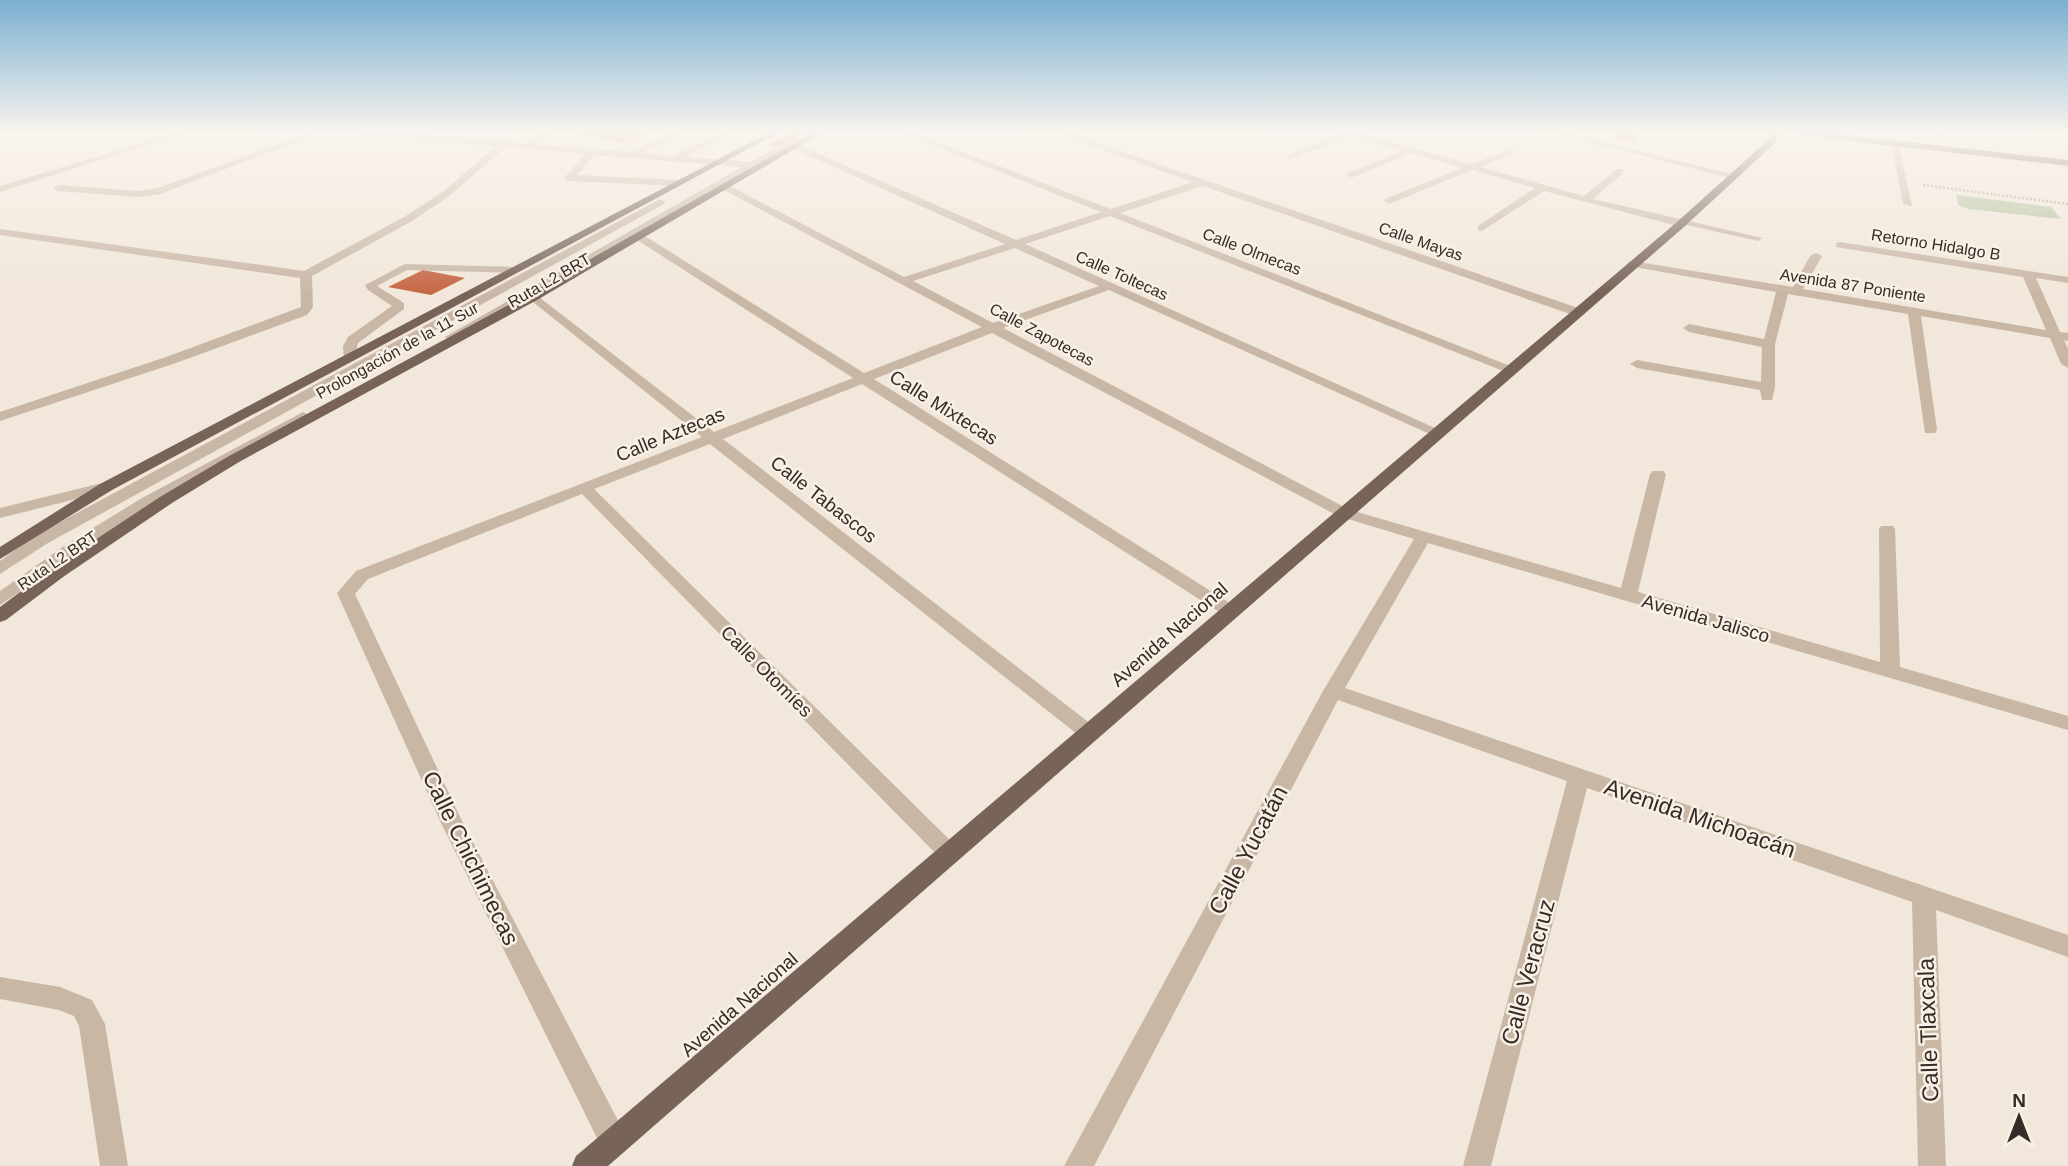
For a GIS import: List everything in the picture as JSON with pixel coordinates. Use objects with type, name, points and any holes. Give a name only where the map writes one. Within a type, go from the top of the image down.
[{"type":"main road","name":"Prolongación de la 11 Sur","points":[[0,554],[106,487],[673,186]]},
{"type":"main road","name":"Prolongación de la 11 Sur","points":[[0,616],[67,566],[166,500],[223,466],[533,298],[722,186]]},
{"type":"main road","name":"Avenida Nacional","points":[[586,1166],[1722,186]]},
{"type":"street","points":[[58,188],[138,194],[172,186]]},
{"type":"street","points":[[0,232],[306,275],[408,219],[455,186]]},
{"type":"street","name":"Ruta L2 BRT","points":[[0,569],[42,539],[683,186]]},
{"type":"street","name":"Ruta L2 BRT","points":[[0,598],[38,570],[164,490],[380,378],[719,186]]},
{"type":"street","name":"Calle Zapotecas","points":[[724,186],[1344,513]]},
{"type":"street","name":"Calle Toltecas","points":[[886,186],[1437,432]]},
{"type":"street","name":"Calle Olmecas","points":[[1043,186],[1511,369]]},
{"type":"street","points":[[903,281],[1191,186]]},
{"type":"street","name":"Calle Mayas","points":[[1217,186],[1577,312]]},
{"type":"street","points":[[1389,201],[1427,186]]},
{"type":"street","points":[[1537,186],[1586,201],[1758,238]]},
{"type":"street","points":[[1586,201],[1603,186]]},
{"type":"street","points":[[1903,186],[1908,204]]},
{"type":"street","points":[[1482,228],[1542,188]]},
{"type":"street","name":"Calle Mixtecas","points":[[638,236],[1230,611]]},
{"type":"street","name":"Retorno Hidalgo B","points":[[1840,244],[2068,280]]},
{"type":"street","points":[[1637,364],[1767,392],[1769,344],[1790,290],[1816,256]]},
{"type":"street","name":"Avenida 87 Poniente","points":[[1632,264],[2062,336]]},
{"type":"street","points":[[349,358],[349,346],[353,340],[400,306],[371,285],[398,269],[516,270]]},
{"type":"street","points":[[2028,274],[2062,336],[2068,364]]},
{"type":"street","points":[[0,417],[171,360],[303,312],[307,307],[306,275]]},
{"type":"street","name":"Calle Aztecas","points":[[362,575],[992,328],[1110,286]]},
{"type":"street","name":"Calle Tabascos","points":[[533,298],[1089,733]]},
{"type":"street","points":[[1914,311],[1930,430]]},
{"type":"street","points":[[1689,328],[1769,344]]},
{"type":"street","points":[[1628,596],[1658,474]]},
{"type":"street","points":[[0,513],[106,487]]},
{"type":"street","name":"Calle Otomíes","points":[[586,489],[948,853]]},
{"type":"street","name":"Avenida Jalisco","points":[[1344,513],[2068,723]]},
{"type":"street","points":[[1887,529],[1890,671]]},
{"type":"street","name":"Calle Yucatán","points":[[1078,1166],[1333,691],[1423,537]]},
{"type":"street","name":"Calle Chichimecas","points":[[362,575],[346,593],[452,823],[614,1142]]},
{"type":"street","name":"Avenida Michoacán","points":[[1333,691],[2068,946]]},
{"type":"street","name":"Calle Veracruz","points":[[1477,1166],[1579,777]]},
{"type":"street","name":"Calle Tlaxcala","points":[[1924,894],[1932,1166]]},
{"type":"street","points":[[0,988],[60,999],[83,1008],[92,1024],[114,1166]]},
{"type":"path","points":[[1935,186],[2068,204]]},
{"type":"green space","points":[[1956,195],[2051,207],[2061,219],[1968,209],[1958,205]]},
{"type":"building","points":[[423,270],[465,278],[431,295],[388,287]]}]
